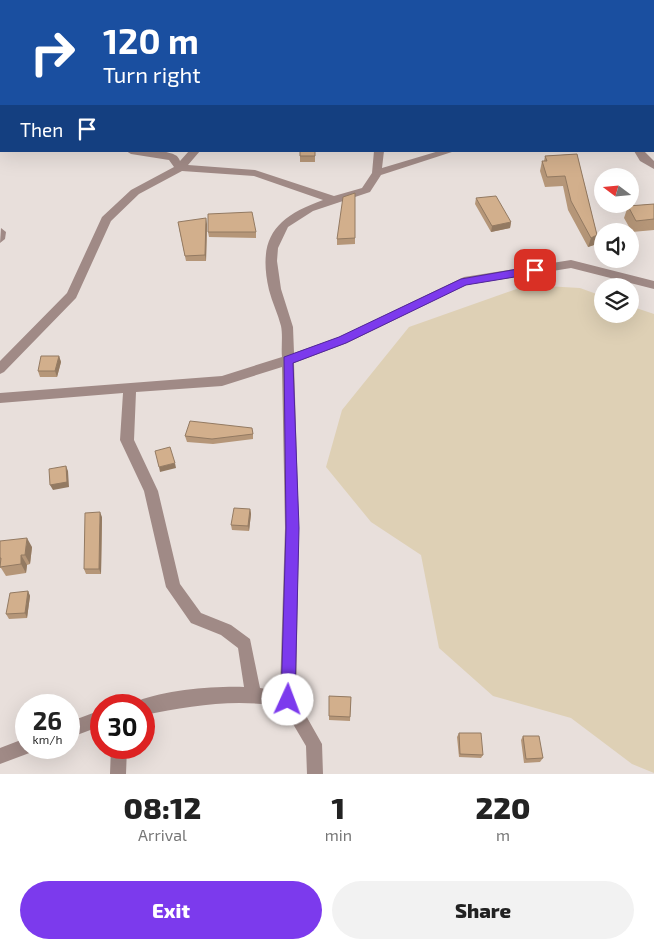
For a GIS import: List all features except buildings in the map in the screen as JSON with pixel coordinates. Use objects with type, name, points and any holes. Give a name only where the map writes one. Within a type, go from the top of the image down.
[{"type":"street","points":[[138,152],[172,157],[180,168]]},
{"type":"street","points":[[0,369],[72,295],[106,219],[135,192],[180,168],[194,152]]},
{"type":"street","points":[[315,774],[314,744],[288,700],[292,528],[287,328],[279,306],[271,258],[274,243],[284,222],[331,199],[366,190],[377,173],[379,152]]},
{"type":"street","points":[[377,173],[447,152]]},
{"type":"street","points":[[640,152],[644,159],[654,166]]},
{"type":"street","points":[[180,168],[255,173],[331,199]]},
{"type":"street","points":[[0,398],[222,381],[342,340],[464,281],[571,264],[654,285]]},
{"type":"street","points":[[130,387],[127,440],[150,491],[173,587],[196,618],[226,630],[245,644],[253,694]]},
{"type":"street","points":[[155,705],[198,697],[253,694],[264,694],[288,700]]},
{"type":"street","points":[[0,756],[15,750]]},
{"type":"street","points":[[118,774],[119,759]]},
{"type":"shaded area","points":[[528,285],[580,288],[594,293],[594,323],[639,323],[639,309],[654,314],[654,773],[632,764],[571,718],[493,696],[439,648],[421,555],[371,522],[326,467],[342,410],[409,327]]},
{"type":"route","points":[[288,700],[292,528],[288,360],[342,340],[464,281],[535,270]]}]
